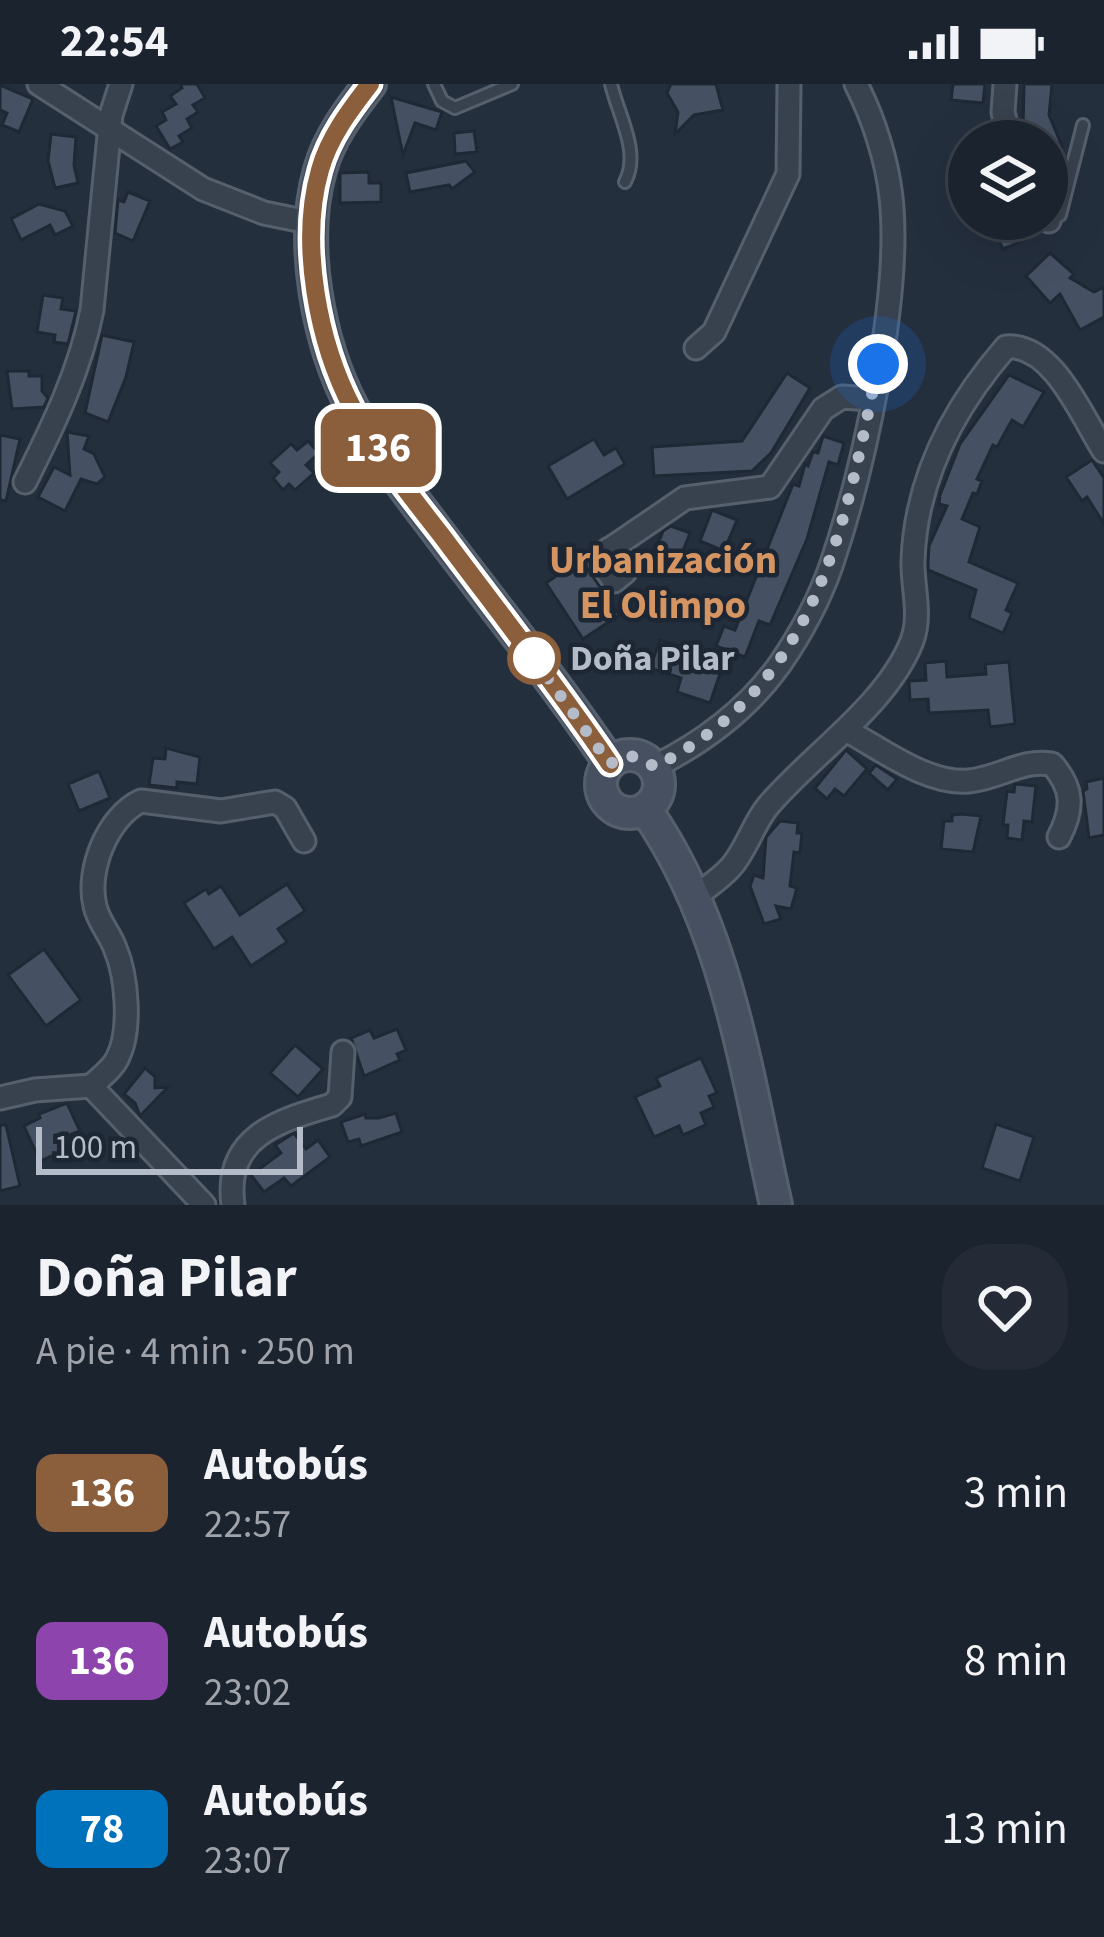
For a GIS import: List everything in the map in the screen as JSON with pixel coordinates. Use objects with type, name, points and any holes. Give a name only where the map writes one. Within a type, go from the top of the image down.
[{"type":"main road","points":[[370,84],[332,139],[319,171],[313,223],[322,319],[334,364],[353,409],[394,474],[610,764]]},
{"type":"main road","points":[[638,756],[654,767],[659,785],[645,809],[627,814],[610,806],[601,780],[610,764],[638,756]]},
{"type":"main road","points":[[645,809],[666,838],[695,897],[727,995],[776,1205]]},
{"type":"street","points":[[39,84],[203,189],[264,213],[313,223]]},
{"type":"street","points":[[26,482],[70,389],[86,341],[110,128],[121,84]]},
{"type":"street","points":[[697,348],[714,332],[784,184],[791,150],[789,84]]},
{"type":"street","points":[[654,767],[689,749],[751,697],[779,665],[830,568],[871,399],[890,282],[891,197],[869,109],[856,84]]},
{"type":"street","points":[[1005,84],[1005,120]]},
{"type":"street","points":[[695,897],[731,868],[766,808],[846,730],[898,667],[913,639],[918,601],[913,567],[915,515],[938,446],[981,375],[1006,347],[1019,346],[1038,354],[1104,451]]},
{"type":"street","points":[[609,549],[685,498],[770,487],[823,410],[842,397],[871,399]]},
{"type":"street","points":[[846,730],[932,775],[967,782],[1030,760],[1052,764],[1067,781],[1071,800],[1069,819],[1059,837]]},
{"type":"street","points":[[0,1098],[91,1085],[118,1058],[123,1039],[122,969],[93,893],[96,871],[118,817],[141,801],[221,812],[275,802],[284,808],[304,841]]},
{"type":"street","points":[[233,1205],[232,1170],[238,1154],[285,1120],[332,1105],[340,1097],[344,1052]]},
{"type":"street","points":[[91,1085],[204,1205]]},
{"type":"lane","points":[[434,84],[442,100],[455,108],[512,84]]},
{"type":"lane","points":[[610,84],[632,152],[632,170],[625,182]]},
{"type":"lane","points":[[1068,183],[1083,125]]},
{"type":"building","points":[[180,84],[197,84],[205,98],[193,105],[198,112],[187,119],[192,128],[179,136],[183,142],[170,149],[156,126],[166,120],[162,112],[176,104],[170,96],[182,88]]},
{"type":"building","points":[[671,84],[716,84],[723,110],[694,115],[675,134],[678,112],[667,93]]},
{"type":"building","points":[[953,84],[985,84],[983,103],[951,100]]},
{"type":"building","points":[[1024,84],[1052,84],[1051,120],[1023,120]]},
{"type":"building","points":[[0,85],[33,99],[19,132],[2,125],[7,113],[0,110]]},
{"type":"building","points":[[391,97],[442,112],[436,130],[415,123],[403,155]]},
{"type":"building","points":[[474,131],[477,152],[455,154],[454,133]]},
{"type":"building","points":[[51,134],[76,137],[78,183],[55,188],[48,161]]},
{"type":"building","points":[[466,161],[475,172],[452,189],[449,185],[410,192],[406,173]]},
{"type":"building","points":[[369,172],[369,183],[381,183],[381,202],[340,203],[340,173]]},
{"type":"building","points":[[128,192],[150,201],[133,241],[115,233],[118,200],[124,202]]},
{"type":"building","points":[[39,204],[65,211],[73,226],[55,235],[50,225],[21,240],[11,219]]},
{"type":"building","points":[[999,240],[1025,240],[1003,249]]},
{"type":"building","points":[[1050,253],[1074,274],[1070,278],[1094,292],[1104,287],[1104,317],[1080,330],[1060,294],[1050,303],[1026,276]]},
{"type":"building","points":[[43,295],[63,298],[61,309],[76,311],[68,344],[54,342],[55,335],[37,332]]},
{"type":"building","points":[[102,335],[134,342],[108,422],[85,413]]},
{"type":"building","points":[[7,371],[42,376],[42,391],[48,398],[44,407],[12,409]]},
{"type":"building","points":[[787,373],[810,388],[771,453],[752,471],[654,476],[652,447],[742,441]]},
{"type":"building","points":[[1009,375],[1044,392],[1023,427],[1012,420],[997,447],[993,445],[977,479],[982,481],[977,494],[973,493],[962,519],[980,527],[969,562],[1018,583],[1006,610],[1012,613],[1003,633],[969,618],[976,590],[928,570],[928,561],[929,546],[947,506],[939,504],[940,495],[960,444]]},
{"type":"building","points":[[67,432],[89,436],[84,449],[94,454],[105,477],[97,484],[81,479],[65,511],[38,497],[54,467],[70,475]]},
{"type":"building","points":[[0,435],[20,439],[6,501],[0,500]]},
{"type":"building","points":[[823,436],[844,443],[838,465],[829,462],[807,539],[770,625],[759,621],[745,657],[716,646],[724,626],[735,630],[793,484],[799,486],[805,464],[808,466],[813,452],[818,453]]},
{"type":"building","points":[[594,439],[604,455],[616,448],[625,464],[567,499],[548,466]]},
{"type":"building","points":[[308,441],[319,453],[306,465],[314,473],[295,490],[289,484],[283,490],[273,478],[279,472],[270,463],[291,444],[297,450]]},
{"type":"building","points":[[1092,460],[1104,478],[1104,524],[1087,497],[1082,501],[1066,477]]},
{"type":"building","points":[[712,510],[737,520],[724,551],[700,541]]},
{"type":"building","points":[[671,526],[690,533],[678,564],[654,554],[663,531]]},
{"type":"building","points":[[581,559],[619,615],[583,639],[546,583]]},
{"type":"building","points":[[660,640],[724,662],[710,703],[677,692],[681,678],[650,668]]},
{"type":"building","points":[[946,661],[947,677],[986,674],[985,664],[1009,662],[1015,724],[990,727],[988,710],[929,713],[928,699],[910,700],[909,681],[926,680],[925,663]]},
{"type":"building","points":[[166,748],[200,757],[197,784],[149,785],[153,758],[165,759]]},
{"type":"building","points":[[846,750],[867,769],[844,796],[835,789],[827,799],[815,788]]},
{"type":"building","points":[[876,765],[897,779],[888,790],[869,773]]},
{"type":"building","points":[[99,771],[110,798],[79,811],[68,784]]},
{"type":"building","points":[[1104,778],[1104,835],[1089,838],[1083,791],[1086,782]]},
{"type":"building","points":[[1015,784],[1036,786],[1032,822],[1024,821],[1022,840],[1007,838],[1008,825],[1003,825],[1007,791],[1014,792]]},
{"type":"building","points":[[962,814],[981,816],[973,852],[941,849],[944,821]]},
{"type":"building","points":[[780,821],[798,823],[797,833],[802,833],[800,853],[794,852],[790,886],[797,888],[791,909],[776,906],[781,919],[764,924],[750,886],[754,875],[763,878],[766,837]]},
{"type":"building","points":[[287,884],[305,911],[278,929],[287,942],[251,966],[232,937],[214,949],[184,903],[221,886],[240,915]]},
{"type":"building","points":[[44,949],[81,1000],[46,1026],[8,975]]},
{"type":"building","points":[[397,1029],[406,1050],[397,1054],[400,1060],[364,1076],[351,1038],[370,1030],[374,1038]]},
{"type":"building","points":[[295,1045],[323,1069],[298,1097],[270,1073]]},
{"type":"building","points":[[701,1058],[717,1093],[709,1096],[714,1107],[701,1113],[706,1125],[683,1135],[679,1126],[654,1137],[635,1097],[660,1086],[656,1078]]},
{"type":"building","points":[[145,1068],[155,1077],[155,1088],[168,1087],[140,1116],[135,1103],[124,1094]]},
{"type":"building","points":[[67,1103],[80,1131],[69,1135],[74,1146],[40,1161],[24,1126]]},
{"type":"building","points":[[396,1113],[402,1132],[361,1146],[359,1139],[348,1142],[341,1122],[365,1114],[379,1118]]},
{"type":"building","points":[[996,1124],[1034,1137],[1020,1181],[982,1168]]},
{"type":"building","points":[[0,1125],[6,1125],[20,1186],[0,1191]]},
{"type":"building","points":[[294,1133],[306,1149],[318,1140],[330,1157],[291,1186],[284,1178],[264,1192],[251,1175],[281,1153],[275,1145]]},
{"type":"bus line","name":"136","points":[[370,84],[332,139],[319,171],[313,223],[315,274],[334,364],[353,409],[394,474],[610,764]]},
{"type":"place","name":"Doña Pilar","points":[[534,658]]},
{"type":"district","name":"Urbanización El Olimpo","points":[[663,584]]},
{"type":"route","points":[[534,658],[528,651],[610,764],[638,756],[654,767],[689,749],[724,722],[779,665],[830,568],[878,364]]}]
